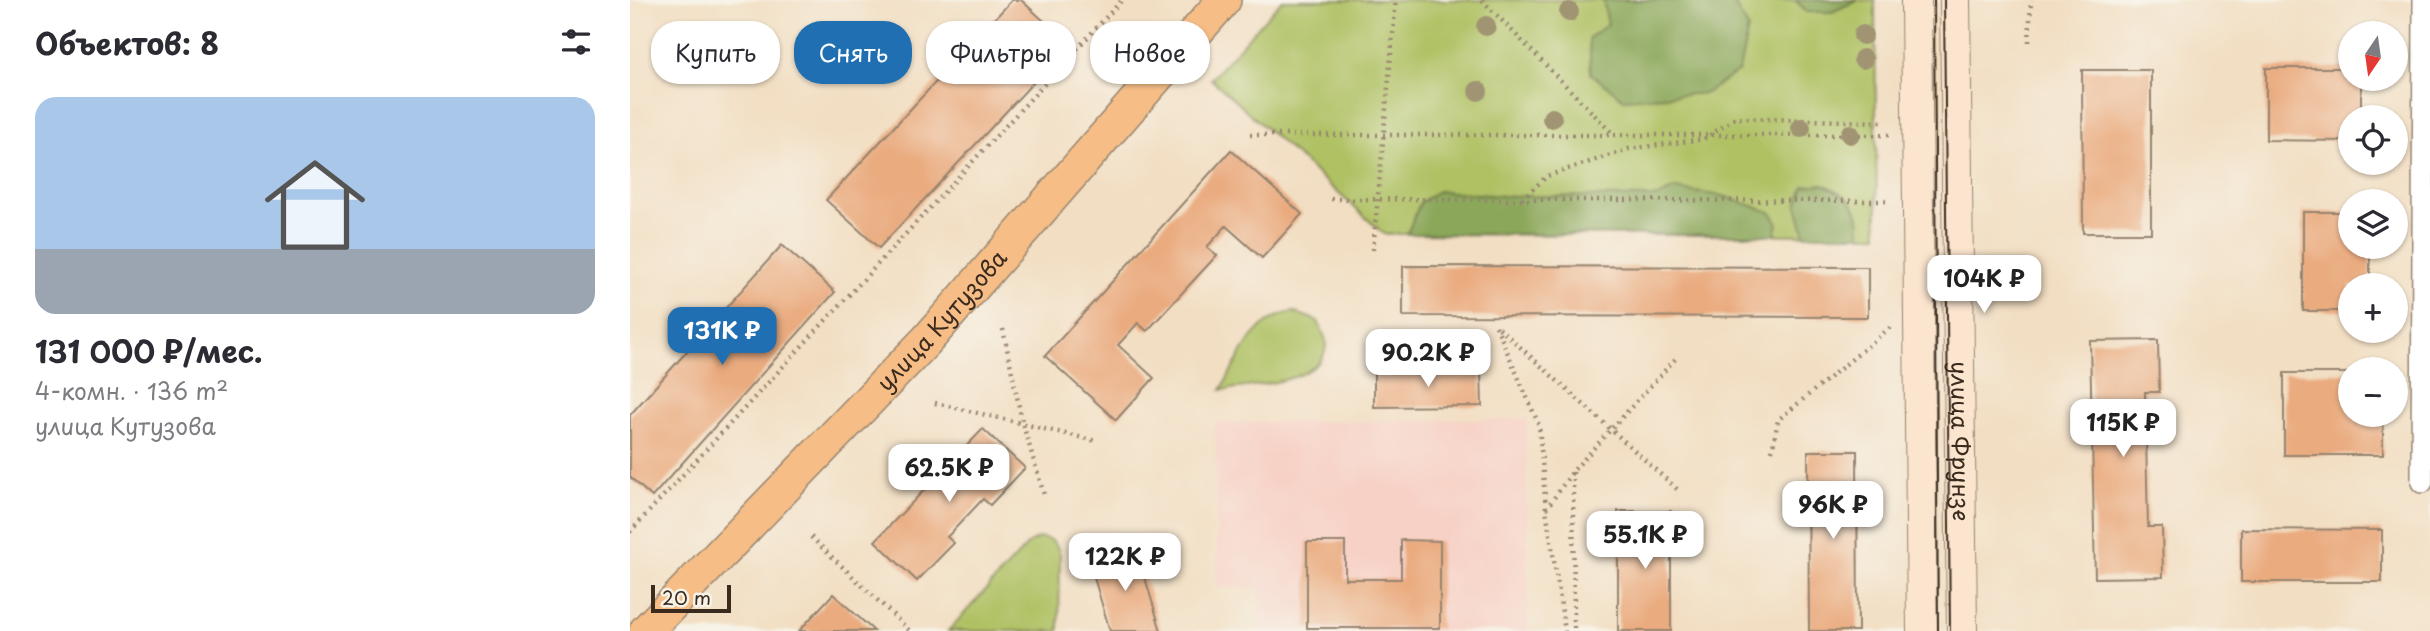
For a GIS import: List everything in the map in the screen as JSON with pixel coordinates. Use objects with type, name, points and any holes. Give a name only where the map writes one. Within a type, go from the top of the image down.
[{"type":"main road","name":"улица Кутузова","points":[[646,631],[926,341],[1224,0]]},
{"type":"main road","name":"улица Фрунзе","points":[[1916,0],[1922,631]]},
{"type":"main road","name":"улица Фрунзе","points":[[1955,0],[1962,631]]},
{"type":"street","points":[[2423,482],[2424,0]]},
{"type":"path","points":[[630,532],[1122,0]]},
{"type":"path","points":[[1373,250],[1396,0]]},
{"type":"path","points":[[1482,0],[1612,134]]},
{"type":"path","points":[[2029,42],[2031,0]]},
{"type":"path","points":[[1521,200],[1547,176],[1629,149],[1704,139],[1735,118],[1882,122]]},
{"type":"path","points":[[1250,135],[1889,135]]},
{"type":"path","points":[[1331,199],[1887,201]]},
{"type":"path","points":[[1565,631],[1546,509],[1539,425],[1496,326],[1678,490]]},
{"type":"path","points":[[1772,451],[1778,420],[1891,327]]},
{"type":"path","points":[[1003,329],[1022,421],[1045,498]]},
{"type":"path","points":[[1546,509],[1573,471],[1677,357]]},
{"type":"path","points":[[935,403],[1022,421],[1096,441]]},
{"type":"path","points":[[1573,471],[1574,631]]},
{"type":"path","points":[[811,537],[910,631]]},
{"type":"shaded area","points":[[1526,419],[1528,631],[1258,631],[1258,588],[1217,588],[1215,423]]},
{"type":"green space","points":[[1282,0],[1875,0],[1877,235],[1384,234],[1211,79]]},
{"type":"green space","points":[[1603,0],[1732,0],[1748,28],[1739,71],[1706,93],[1624,99],[1591,74],[1589,38],[1608,24]]},
{"type":"green space","points":[[1795,0],[1858,0],[1832,12],[1807,12]]},
{"type":"green space","points":[[1823,184],[1852,202],[1859,216],[1860,235],[1805,235],[1797,205],[1804,186]]},
{"type":"green space","points":[[1674,189],[1723,196],[1771,212],[1778,224],[1775,235],[1407,234],[1420,203],[1438,191],[1502,196],[1658,197]]},
{"type":"green space","points":[[1294,312],[1318,321],[1325,337],[1323,356],[1314,366],[1285,380],[1221,390],[1241,353],[1258,331],[1268,322]]},
{"type":"green space","points":[[1039,538],[1052,542],[1060,554],[1059,631],[948,631],[1030,542]]},
{"type":"building","points":[[1012,0],[1021,0],[1044,21],[992,21]]},
{"type":"building","points":[[2266,68],[2338,68],[2338,91],[2361,91],[2361,105],[2338,105],[2338,141],[2266,140]]},
{"type":"building","points":[[2082,70],[2151,70],[2151,233],[2083,233]]},
{"type":"building","points":[[934,84],[1032,84],[879,248],[826,200]]},
{"type":"building","points":[[1231,150],[1302,214],[1262,258],[1226,226],[1207,247],[1217,255],[1147,331],[1138,323],[1118,345],[1154,378],[1116,420],[1045,356]]},
{"type":"building","points":[[2303,212],[2338,212],[2338,259],[2370,259],[2370,273],[2338,273],[2338,311],[2303,311]]},
{"type":"building","points":[[782,245],[835,292],[652,497],[630,477],[630,415]]},
{"type":"building","points":[[1403,266],[1868,267],[1868,317],[1403,316]]},
{"type":"building","points":[[2158,340],[2159,392],[2145,392],[2148,527],[2162,527],[2163,577],[2095,578],[2090,341]]},
{"type":"building","points":[[1481,370],[1482,406],[1374,407],[1374,371]]},
{"type":"building","points":[[2284,373],[2338,373],[2338,427],[2383,427],[2383,455],[2284,455]]},
{"type":"building","points":[[983,429],[1025,468],[990,505],[983,499],[947,537],[954,543],[917,581],[875,541]]},
{"type":"building","points":[[1808,451],[1857,451],[1858,631],[1809,631]]},
{"type":"building","points":[[1618,511],[1671,511],[1671,631],[1618,631]]},
{"type":"building","points":[[2241,529],[2382,530],[2382,582],[2241,582]]},
{"type":"building","points":[[1401,540],[1440,541],[1440,628],[1307,628],[1307,542],[1345,542],[1345,579],[1401,579]]},
{"type":"building","points":[[1136,548],[1161,631],[1110,631],[1089,561]]},
{"type":"building","points":[[833,594],[874,631],[799,631]]},
{"type":"tram line","points":[[1934,0],[1938,631]]},
{"type":"tram line","points":[[1944,0],[1950,631]]}]
